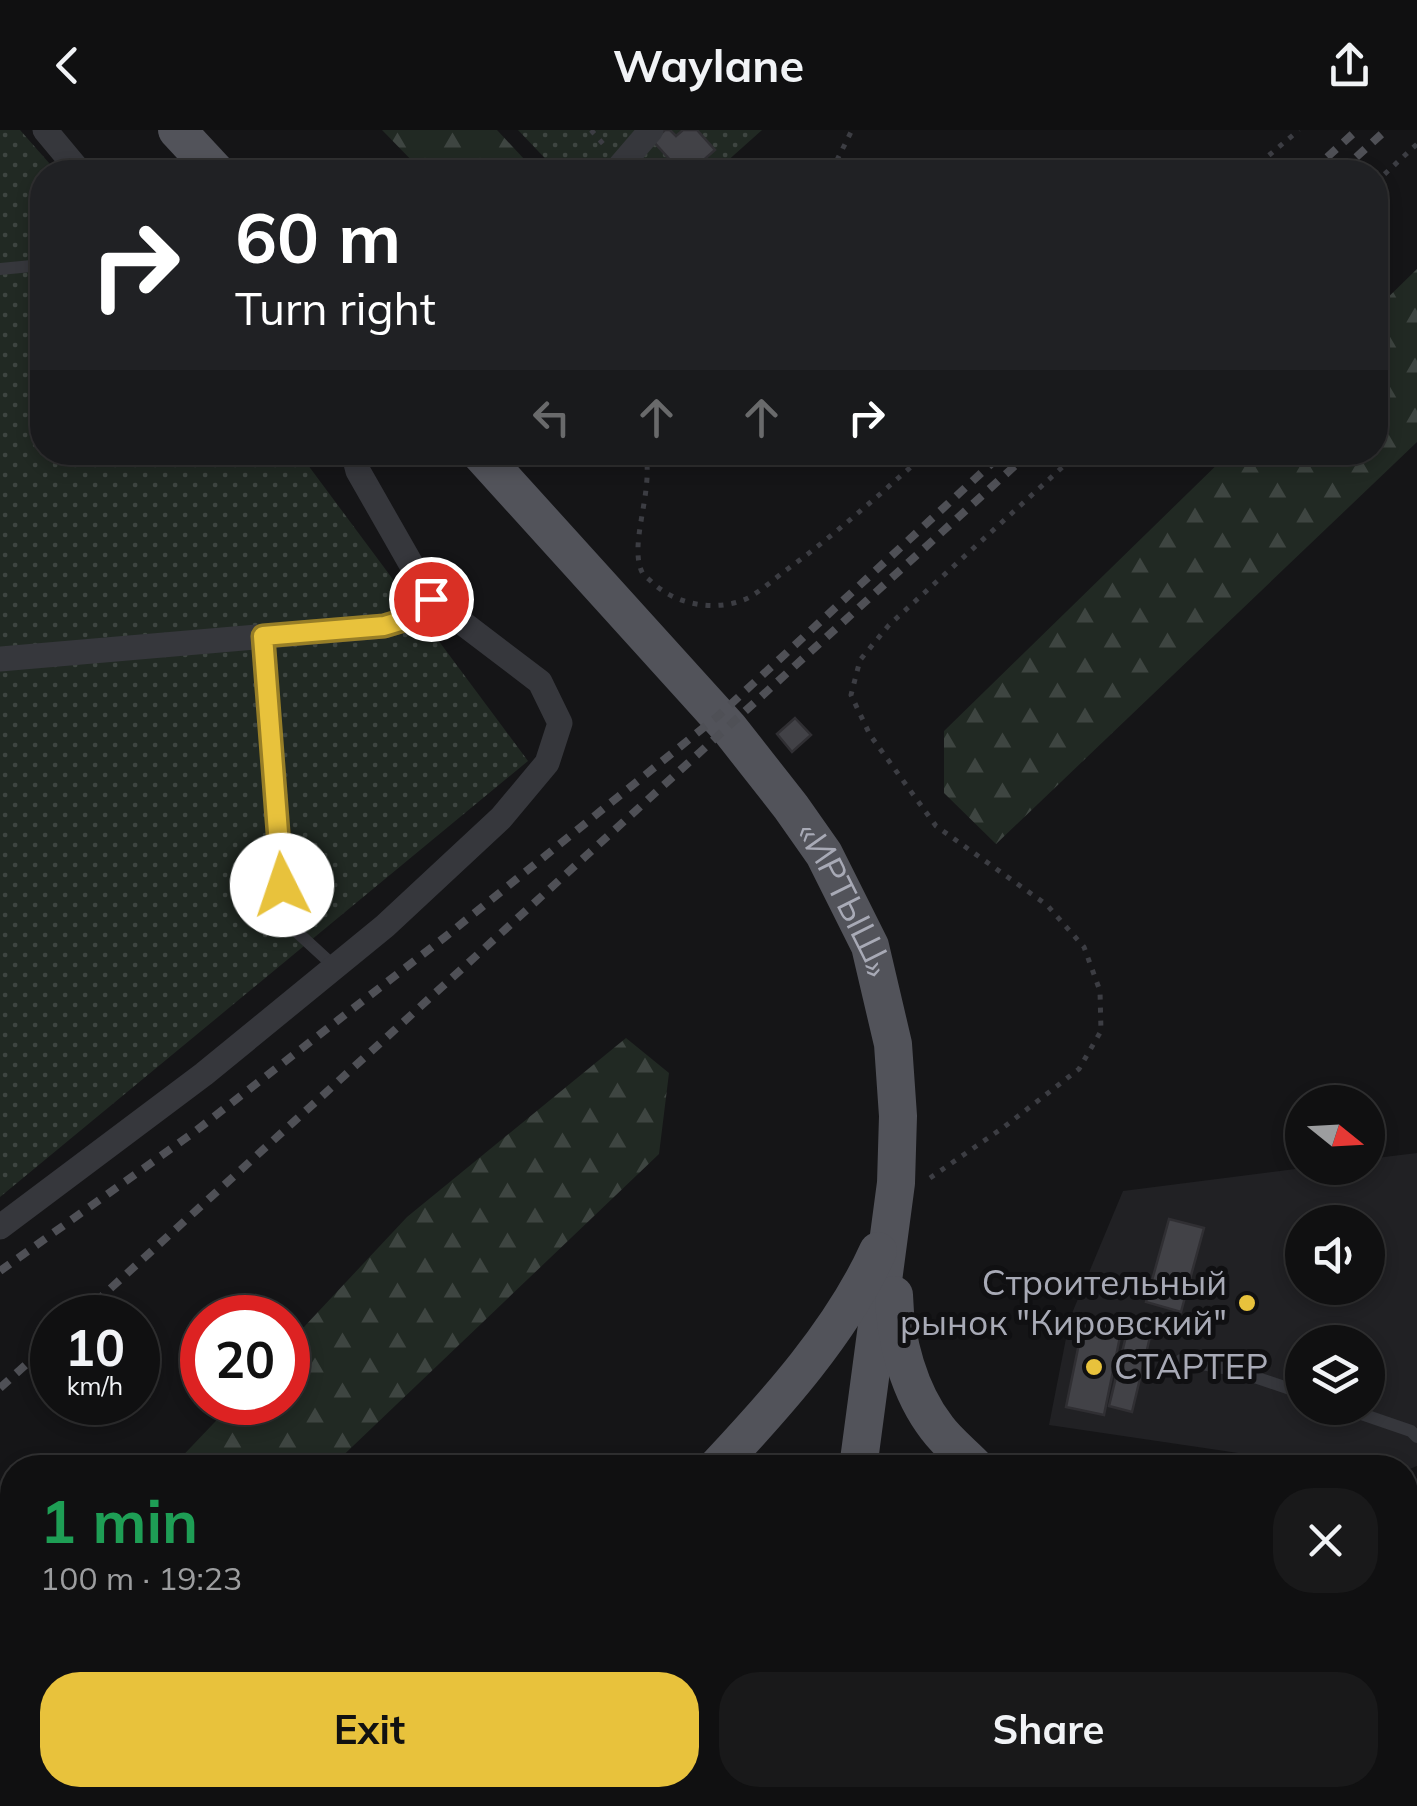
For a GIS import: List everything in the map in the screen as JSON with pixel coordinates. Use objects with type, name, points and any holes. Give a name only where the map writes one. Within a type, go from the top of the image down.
[{"type":"main road","points":[[176,130],[205,160]]},
{"type":"main road","name":"«ИРТЫШ»","points":[[490,465],[728,728],[791,806],[824,854],[870,946],[894,1044],[898,1116],[896,1184],[860,1455]]},
{"type":"main road","points":[[728,1455],[824,1340],[863,1284],[891,1221]]},
{"type":"main road","points":[[891,1221],[895,1320],[912,1383],[937,1428],[963,1455]]},
{"type":"street","points":[[45,130],[70,160]]},
{"type":"street","points":[[623,160],[651,130]]},
{"type":"street","points":[[0,1227],[204,1074],[385,926],[501,818],[547,763],[560,723],[540,682],[431,599],[356,465]]},
{"type":"street","points":[[0,659],[384,626],[404,620],[431,599]]},
{"type":"lane","points":[[0,269],[30,266]]},
{"type":"lane","points":[[263,636],[282,885],[298,933],[336,967]]},
{"type":"lane","points":[[1181,1360],[1234,1370],[1285,1387]]},
{"type":"lane","points":[[1385,1422],[1412,1431],[1417,1437]]},
{"type":"path","points":[[837,160],[852,130]]},
{"type":"path","points":[[1264,160],[1299,130]]},
{"type":"path","points":[[1388,171],[1417,144]]},
{"type":"path","points":[[648,465],[637,551],[643,574],[664,592],[686,602],[717,606],[748,598],[828,540],[913,465]]},
{"type":"path","points":[[896,1184],[929,1179],[1004,1127],[1079,1069],[1101,1032],[1100,991],[1084,946],[1047,905],[936,826],[870,734],[852,695],[860,660],[890,625],[1065,465]]},
{"type":"shaded area","name":"Строительный рынок \"Кировский\"","points":[[1417,1153],[1417,1455],[1251,1455],[1049,1425],[1070,1318],[1123,1191],[1285,1170],[1285,1185],[1385,1185],[1385,1157]]},
{"type":"green space","points":[[0,130],[20,130],[46,160],[30,160],[30,465],[308,465],[528,761],[0,1197]]},
{"type":"green space","points":[[382,130],[497,130],[525,160],[411,160]]},
{"type":"green space","points":[[518,130],[762,130],[728,160],[547,160]]},
{"type":"green space","points":[[1417,269],[1417,442],[996,844],[944,793],[944,731],[1217,465],[1388,465],[1388,297]]},
{"type":"green space","points":[[626,1038],[669,1073],[659,1154],[344,1455],[183,1455],[212,1425],[310,1425],[310,1321],[407,1217]]},
{"type":"building","points":[[665,130],[676,136],[683,130],[697,130],[715,150],[704,160],[670,160],[653,141]]},
{"type":"building","points":[[795,718],[811,735],[792,752],[777,734]]},
{"type":"building","points":[[1169,1219],[1204,1228],[1181,1312],[1146,1302]]},
{"type":"building","name":"СТАРТЕР","points":[[1084,1319],[1122,1327],[1104,1415],[1066,1407]]},
{"type":"building","points":[[1127,1332],[1150,1337],[1132,1412],[1109,1406]]},
{"type":"railway","points":[[1324,160],[1357,130]]},
{"type":"railway","points":[[1353,160],[1386,130]]},
{"type":"railway","points":[[0,1271],[193,1133],[445,937],[718,716],[990,465]]},
{"type":"railway","points":[[103,1295],[1016,465]]},
{"type":"railway","points":[[0,1388],[30,1361]]},
{"type":"place","name":"Строительный рынок \"Кировский\"","points":[[1247,1303]]},
{"type":"place","name":"СТАРТЕР","points":[[1094,1367]]},
{"type":"route","points":[[282,885],[263,636],[384,626],[404,620],[431,599]]}]
